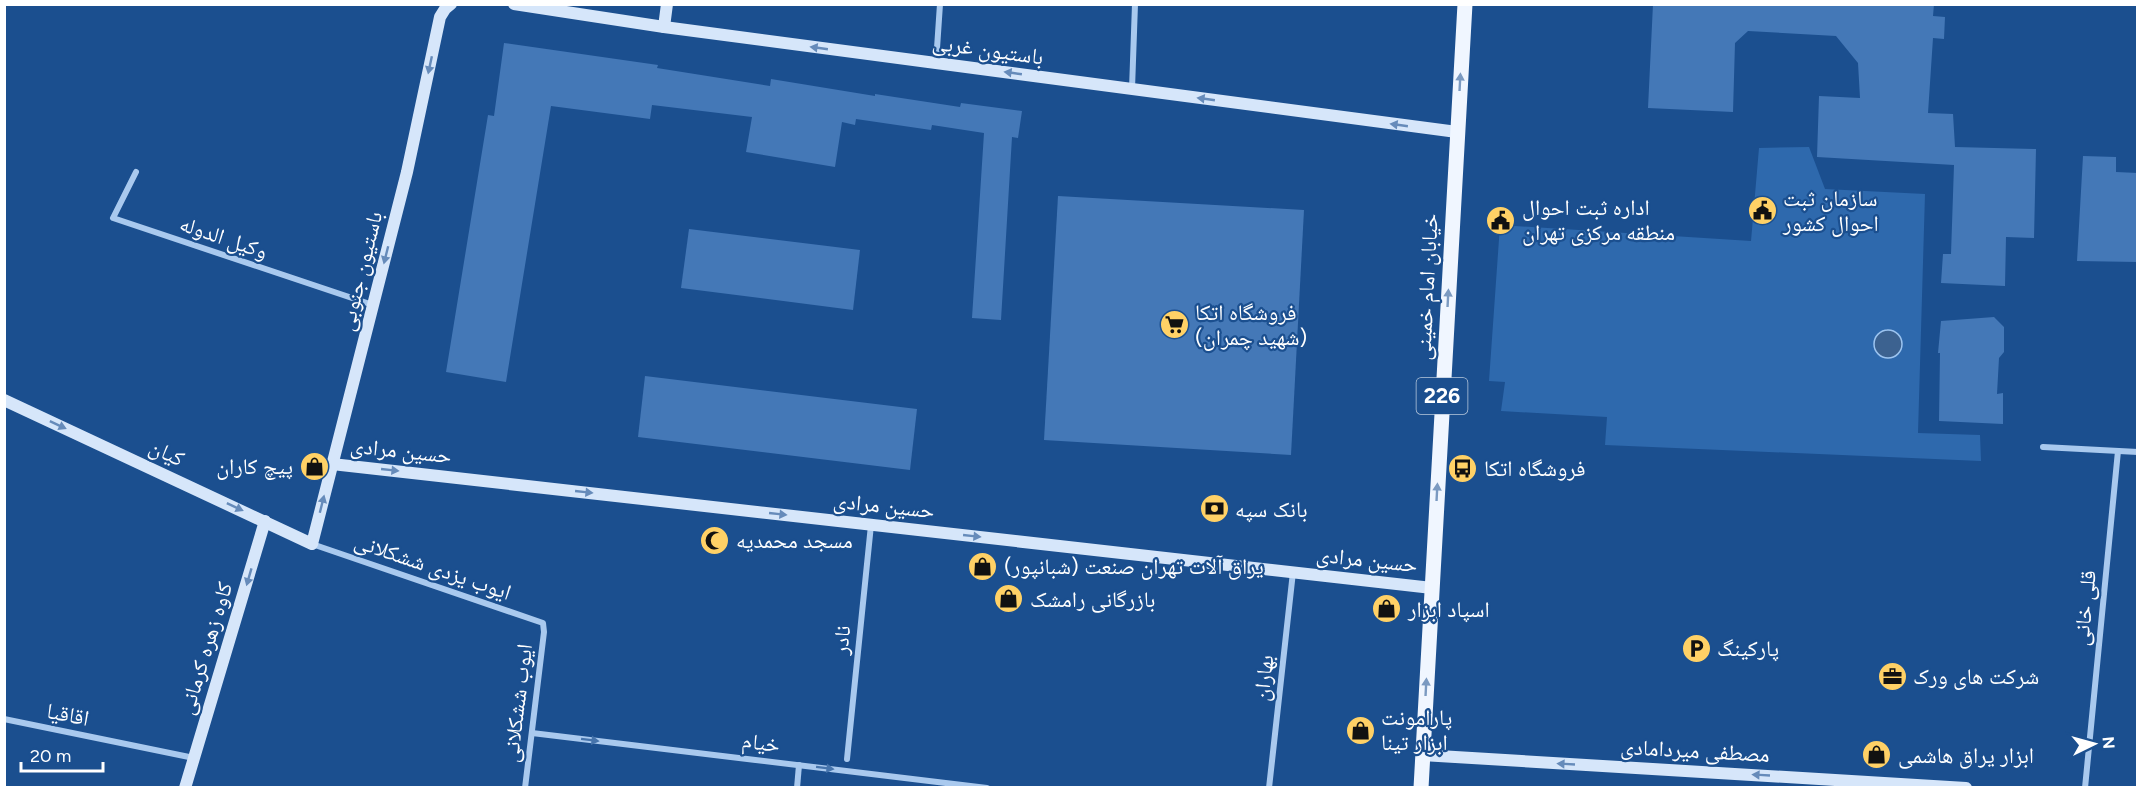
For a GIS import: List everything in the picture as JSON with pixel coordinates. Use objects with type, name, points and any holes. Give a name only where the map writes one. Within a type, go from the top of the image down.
[{"type":"main road","name":"خیابان امام خمینی","points":[[1420,788],[1465,4]]},
{"type":"street","name":"باستیون غربی","points":[[514,4],[664,27],[1457,132]]},
{"type":"street","points":[[664,27],[667,4]]},
{"type":"street","points":[[936,63],[940,4]]},
{"type":"street","points":[[1132,89],[1135,4]]},
{"type":"street","name":"باستیون جنوبی","points":[[312,544],[407,172],[440,17],[447,6]]},
{"type":"street","name":"وکیل الدوله","points":[[136,172],[113,218],[373,305]]},
{"type":"street","name":"کیان","points":[[4,400],[312,544]]},
{"type":"street","points":[[2043,447],[2138,452]]},
{"type":"street","name":"قلی خانی","points":[[2085,788],[2118,451]]},
{"type":"street","name":"حسین مرادی","points":[[332,464],[1432,588]]},
{"type":"street","name":"کاوه زهره کرمانی","points":[[185,788],[265,521]]},
{"type":"street","name":"نادر","points":[[847,759],[871,525]]},
{"type":"street","name":"ایوب یزدی ششکلانی","points":[[312,544],[543,623]]},
{"type":"street","name":"بهاران","points":[[1269,788],[1293,572]]},
{"type":"street","name":"ایوب ششکلانی","points":[[525,788],[544,632],[543,623]]},
{"type":"street","name":"اقاقیا","points":[[4,719],[194,758]]},
{"type":"street","name":"خیام","points":[[532,733],[987,788]]},
{"type":"street","name":"مصطفی میردامادی","points":[[1422,755],[1966,788]]},
{"type":"street","points":[[797,788],[799,765]]},
{"type":"shaded area","points":[[1809,147],[1825,189],[1925,194],[1918,433],[1980,435],[1981,461],[1605,445],[1607,417],[1501,411],[1505,382],[1489,381],[1500,225],[1751,241],[1759,148]],"holes":[[[1887,329],[1892,358],[1883,357],[1874,341],[1879,333]]]},
{"type":"shaded area","points":[[1888,330],[1898,334],[1902,344],[1898,354],[1888,358],[1878,354],[1874,344],[1878,334]]},
{"type":"building","points":[[1653,4],[1934,4],[1933,16],[1945,17],[1944,39],[1933,38],[1928,113],[1953,114],[1955,147],[2036,149],[2034,238],[2006,237],[2005,286],[1941,283],[1943,254],[1951,254],[1954,165],[1817,157],[1819,96],[1860,98],[1858,63],[1836,36],[1748,31],[1735,43],[1733,112],[1648,108]]},
{"type":"building","points":[[504,43],[658,65],[657,68],[770,86],[771,79],[960,107],[961,103],[1022,111],[1018,138],[1012,137],[1001,320],[972,318],[984,133],[932,125],[931,130],[856,119],[855,125],[842,122],[835,167],[746,152],[752,117],[652,105],[650,119],[551,106],[506,382],[446,372],[488,115],[494,116]]},
{"type":"building","points":[[2083,156],[2116,157],[2116,172],[2138,173],[2138,262],[2077,261]]},
{"type":"building","name":"فروشگاه اتکا (شهید چمران)","points":[[1058,196],[1304,210],[1291,455],[1044,440]]},
{"type":"building","points":[[689,229],[860,250],[853,310],[681,288]]},
{"type":"building","points":[[1994,317],[2004,327],[2004,352],[1999,358],[1997,394],[2003,393],[2003,424],[1939,421],[1940,353],[1938,353],[1941,321]]},
{"type":"building","points":[[645,376],[917,409],[910,470],[638,437]]},
{"type":"place","name":"سازمان ثبت احوال کشور","points":[[1762,211]]},
{"type":"place","name":"اداره ثبت احوال منطقه مركزی تهران","points":[[1501,220]]},
{"type":"place","name":"فروشگاه اتکا (شهید چمران)","points":[[1174,325]]},
{"type":"place","name":"پیچ کاران","points":[[314,466]]},
{"type":"place","name":"فروشگاه اتکا","points":[[1463,468]]},
{"type":"place","name":"بانک سپه","points":[[1214,509]]},
{"type":"place","name":"مسجد محمدیه","points":[[715,540]]},
{"type":"place","name":"یراق آلات تهران صنعت (شبانپور)","points":[[983,566]]},
{"type":"place","name":"بازرگانی رامشک","points":[[1009,599]]},
{"type":"place","name":"اسپاد ابزار","points":[[1387,609]]},
{"type":"place","name":"پارکینگ","points":[[1696,648]]},
{"type":"place","name":"شرکت های ورک","points":[[1892,676]]},
{"type":"place","name":"پارامونت ابزار تینا","points":[[1360,730]]},
{"type":"place","name":"ابزار یراق هاشمی","points":[[1877,755]]}]
